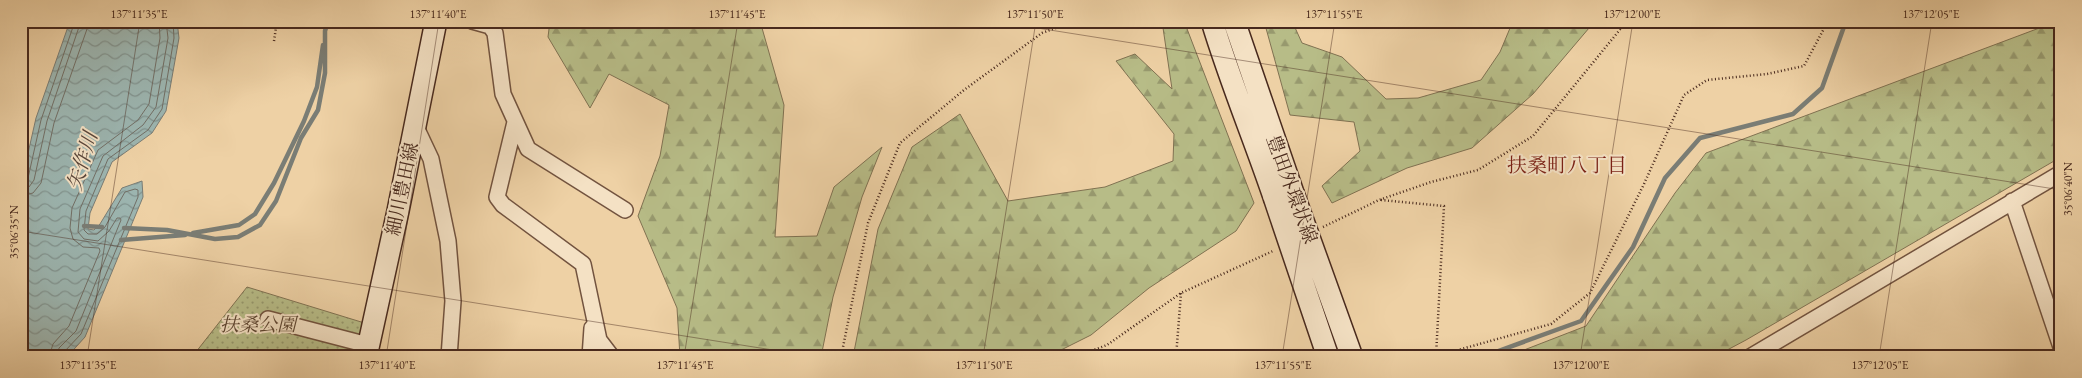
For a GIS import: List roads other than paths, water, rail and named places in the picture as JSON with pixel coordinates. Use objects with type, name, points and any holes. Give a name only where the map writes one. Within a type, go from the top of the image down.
[{"type":"street","name":"細川豊田線","points":[[367,351],[436,21]]},
{"type":"street","points":[[472,21],[490,26],[495,33],[503,94],[528,149],[625,210]]},
{"type":"street","points":[[1203,21],[1225,65]]},
{"type":"street","name":"豊田外環状線","points":[[1212,21],[1225,65],[1251,129],[1283,195],[1352,357]]},
{"type":"street","name":"豊田外環状線","points":[[1234,21],[1328,357]]},
{"type":"street","points":[[515,122],[496,197],[502,205],[583,264],[599,340],[612,357]]},
{"type":"street","points":[[415,125],[431,159],[448,241],[453,301],[448,357]]},
{"type":"street","points":[[1750,357],[2061,173]]},
{"type":"street","points":[[2012,202],[2061,347]]},
{"type":"street","points":[[590,357],[593,309]]},
{"type":"street","points":[[268,319],[367,351]]},
{"type":"water","name":"矢作川","points":[[70,21],[177,21],[179,38],[166,111],[152,133],[112,162],[90,213],[88,229],[94,230],[100,224],[122,188],[142,181],[143,197],[85,337],[67,357],[21,357],[21,184],[36,118]]},
{"type":"waterway","points":[[124,228],[167,230],[215,239],[238,237],[260,225],[276,201],[301,138],[318,110],[325,73],[325,31],[328,21]]},
{"type":"waterway","points":[[1482,357],[1581,321],[1633,247],[1665,178],[1700,138],[1793,114],[1822,88],[1846,21]]},
{"type":"waterway","points":[[193,233],[239,225],[255,214],[274,183],[304,121],[317,87],[323,45]]},
{"type":"waterway","points":[[84,226],[102,227]]},
{"type":"waterway","points":[[121,240],[185,235]]},
{"type":"district","name":"扶桑町八丁目","points":[[1567,165]]},
{"type":"park label","name":"扶桑公園","points":[[258,324]]}]
